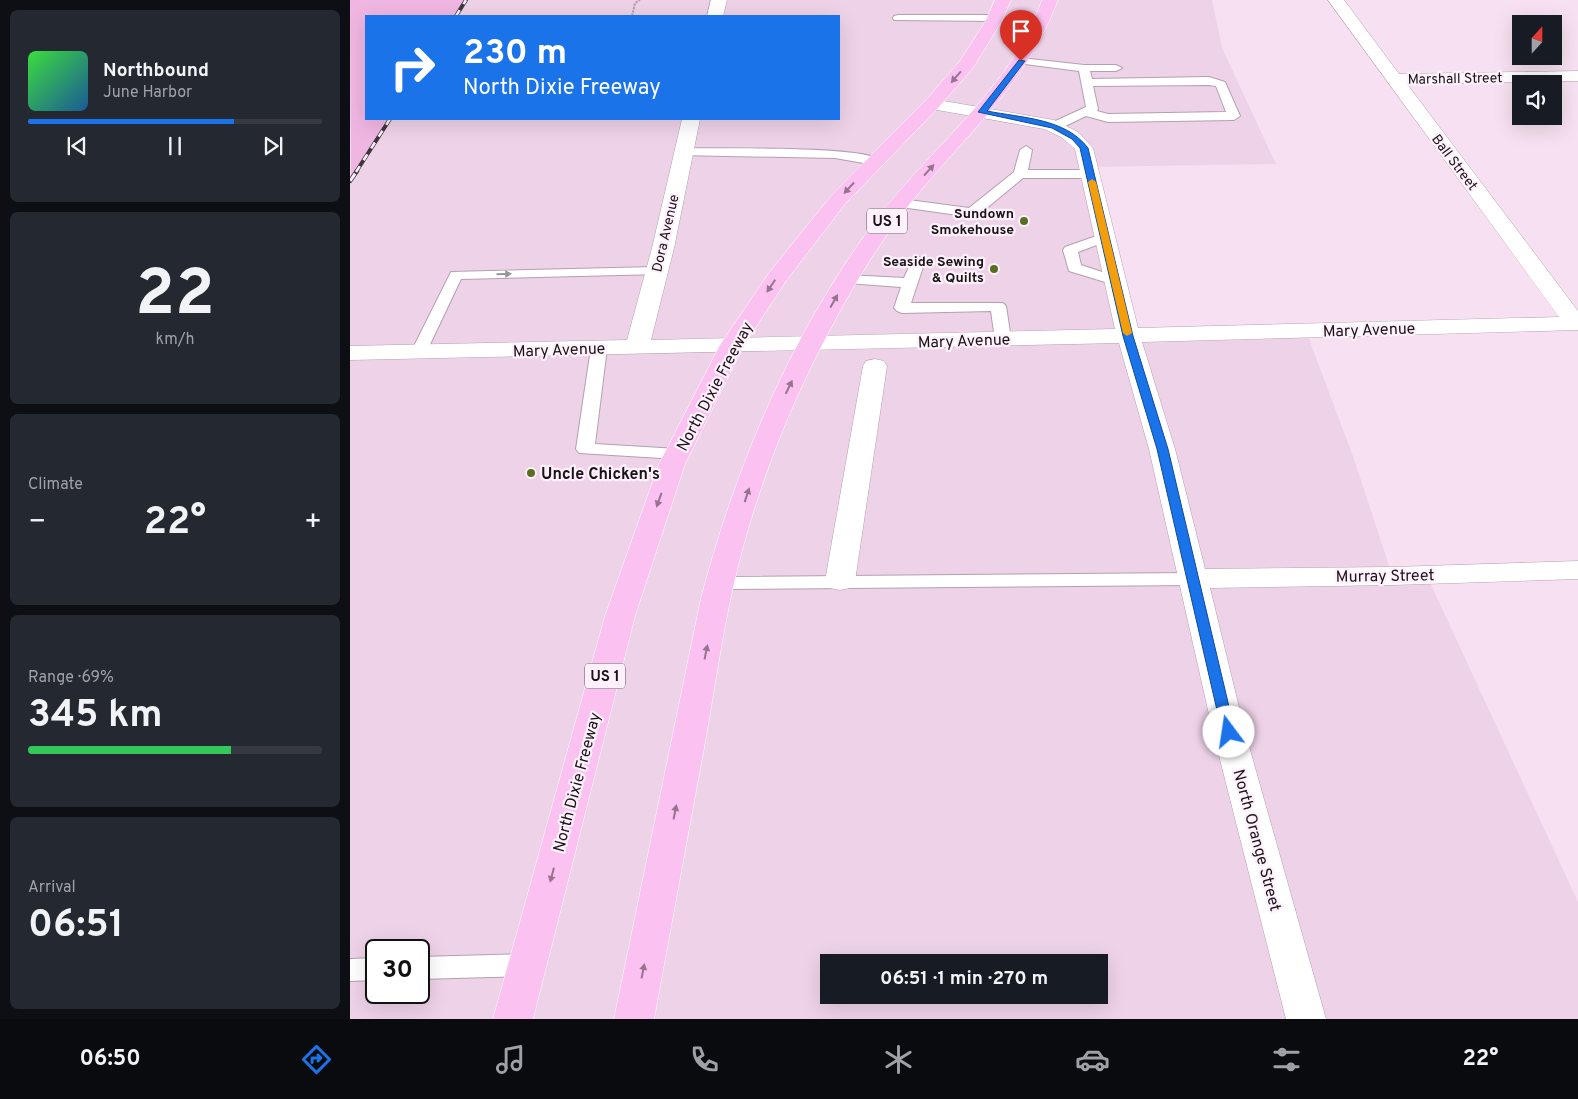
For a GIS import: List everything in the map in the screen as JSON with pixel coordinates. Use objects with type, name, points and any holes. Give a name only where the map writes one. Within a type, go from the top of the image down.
[{"type":"main road","name":"US 1","points":[[634,1019],[720,583],[762,450],[784,397],[810,344],[847,279],[901,203],[982,112],[1021,61],[1044,19],[1050,0]]},
{"type":"main road","name":"North Dixie Freeway","points":[[513,1019],[620,616],[649,527],[678,454],[732,345],[777,278],[838,200],[932,104],[967,64],[997,7]]},
{"type":"street","points":[[715,15],[719,0]]},
{"type":"street","name":"Ball Street","points":[[1336,0],[1393,79],[1577,323]]},
{"type":"street","name":"Marshall Street","points":[[1393,79],[1578,76]]},
{"type":"street","name":"North Orange Street","points":[[932,104],[1055,126],[1074,137],[1084,148],[1128,336],[1162,449],[1229,732],[1306,1019]]},
{"type":"street","name":"Dora Avenue","points":[[637,347],[691,120]]},
{"type":"street","name":"Mary Avenue","points":[[350,353],[810,344],[1577,323]]},
{"type":"street","points":[[840,581],[875,366]]},
{"type":"street","name":"Murray Street","points":[[1192,579],[1392,576],[1578,570]]},
{"type":"lane","points":[[898,18],[997,7]]},
{"type":"lane","points":[[1021,61],[1084,68],[1116,68]]},
{"type":"lane","points":[[1055,126],[1092,109],[1084,68]]},
{"type":"lane","points":[[1085,112],[1108,118],[1234,116],[1221,84],[1209,81],[1087,83]]},
{"type":"lane","points":[[901,203],[972,213],[1020,174],[1026,150]]},
{"type":"lane","points":[[683,152],[835,154],[875,161]]},
{"type":"lane","points":[[1020,174],[1090,174]]},
{"type":"lane","points":[[1105,237],[1070,250],[1074,268],[1115,281]]},
{"type":"lane","points":[[918,261],[902,308],[998,306],[1003,339]]},
{"type":"lane","points":[[419,352],[456,275],[656,271]]},
{"type":"lane","points":[[847,279],[910,283]]},
{"type":"lane","points":[[600,348],[585,449],[678,454]]},
{"type":"lane","points":[[720,583],[1192,579]]},
{"type":"lane","points":[[430,968],[528,965]]},
{"type":"lane","points":[[350,970],[365,969]]},
{"type":"path","points":[[632,15],[635,3],[640,0]]},
{"type":"shaded area","points":[[350,0],[466,0],[457,15],[365,15],[365,120],[389,120],[351,180]]},
{"type":"shaded area","points":[[468,0],[1212,0],[1222,48],[1276,164],[1088,167],[1128,335],[1306,331],[1354,459],[1392,575],[1426,574],[1578,902],[1578,1019],[350,1019],[350,183],[390,120],[840,120],[840,15],[459,15]]},
{"type":"railway","points":[[457,15],[466,0]]},
{"type":"railway","points":[[356,172],[389,120]]},
{"type":"railway","points":[[350,181],[357,171]]},
{"type":"slow traffic","points":[[1092,182],[1127,333]]},
{"type":"place","name":"Sundown Smokehouse","points":[[1024,221]]},
{"type":"place","name":"Seaside Sewing & Quilts","points":[[994,269]]},
{"type":"place","name":"Uncle Chicken's","points":[[531,473]]},
{"type":"route","points":[[1021,61],[1004,86],[982,112],[1055,126],[1074,137],[1084,148],[1128,336],[1162,449],[1229,732]]}]
